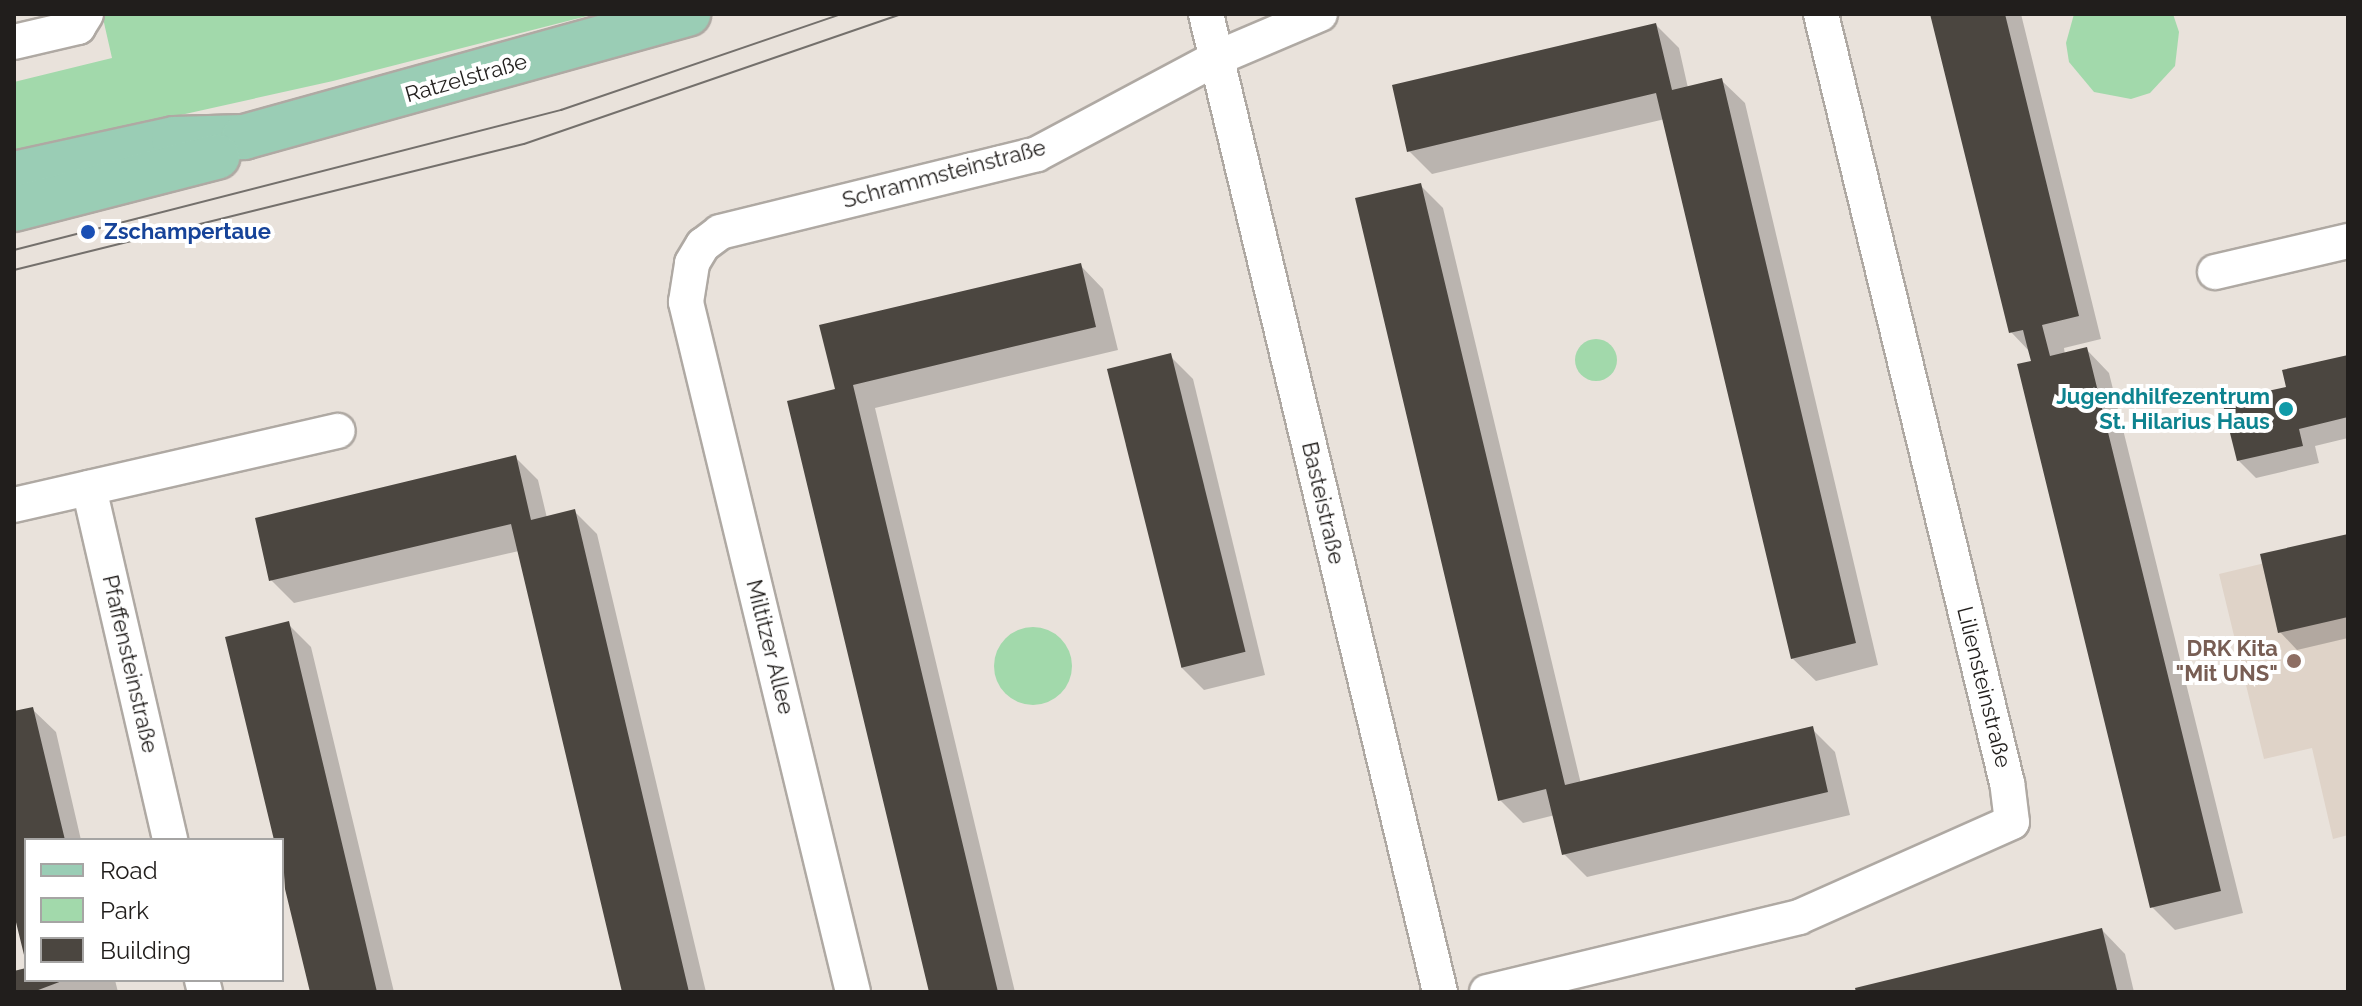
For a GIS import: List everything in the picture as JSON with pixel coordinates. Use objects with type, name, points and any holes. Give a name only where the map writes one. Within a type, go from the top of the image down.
[{"type":"main road","name":"Ratzelstraße","points":[[14,174],[174,139],[244,137],[688,14]]},
{"type":"main road","name":"Ratzelstraße","points":[[14,209],[200,163],[232,150],[244,137]]},
{"type":"street","points":[[14,42],[78,27],[86,14]]},
{"type":"street","name":"Basteistraße","points":[[1206,14],[1440,992]]},
{"type":"street","name":"Schrammsteinstraße","points":[[686,302],[692,263],[720,232],[1037,154],[1217,58],[1320,14]]},
{"type":"street","name":"Liliensteinstraße","points":[[1487,992],[1799,917],[2012,822],[2007,783],[1821,14]]},
{"type":"street","points":[[2215,272],[2348,241]]},
{"type":"street","name":"Miltitzer Allee","points":[[686,302],[853,992]]},
{"type":"street","points":[[14,505],[338,431]]},
{"type":"street","name":"Pfaffensteinstraße","points":[[89,488],[170,838]]},
{"type":"shaded area","name":"DRK Kita \"Mit UNS\"","points":[[2348,543],[2348,835],[2333,839],[2312,748],[2264,759],[2219,574]]},
{"type":"green space","points":[[102,14],[595,14],[333,81],[14,152],[14,82],[112,58]]},
{"type":"green space","points":[[2074,14],[2173,14],[2179,32],[2175,66],[2150,93],[2131,99],[2094,92],[2069,62],[2066,43]]},
{"type":"green space","points":[[1596,339],[1611,345],[1617,360],[1611,375],[1596,381],[1581,375],[1575,360],[1581,345]]},
{"type":"green space","points":[[1033,627],[1048,630],[1061,638],[1069,651],[1072,666],[1069,681],[1061,694],[1048,702],[1033,705],[1018,702],[1005,694],[997,681],[994,666],[997,651],[1005,638],[1018,630]]},
{"type":"building","points":[[1930,14],[2005,14],[2079,316],[2042,325],[2050,356],[2087,347],[2221,891],[2150,908],[2017,364],[2031,361],[2023,330],[2009,333]]},
{"type":"building","points":[[1656,23],[1672,90],[1722,78],[1856,643],[1791,659],[1656,93],[1407,152],[1392,85]]},
{"type":"building","points":[[1421,183],[1565,785],[1813,726],[1828,792],[1562,855],[1546,789],[1498,801],[1355,198]]},
{"type":"building","points":[[1081,263],[1096,327],[853,385],[998,992],[929,992],[787,401],[835,389],[819,325]]},
{"type":"building","points":[[1171,353],[1246,652],[1181,668],[1107,369]]},
{"type":"building","name":"Jugendhilfezentrum St. Hilarius Haus","points":[[2348,355],[2348,417],[2299,429],[2303,446],[2237,461],[2222,401],[2286,387],[2282,370]]},
{"type":"building","points":[[516,455],[531,520],[575,509],[689,992],[622,992],[511,524],[269,581],[255,518]]},
{"type":"building","points":[[2348,534],[2348,617],[2278,633],[2260,554]]},
{"type":"building","points":[[289,621],[377,992],[310,992],[285,889],[284,838],[274,838],[225,637]]},
{"type":"building","points":[[33,707],[65,838],[24,838],[24,955],[14,914],[14,711]]},
{"type":"building","points":[[2102,928],[2117,990],[1856,992],[1855,988]]},
{"type":"building","points":[[24,968],[24,982],[59,982],[33,992],[14,992],[14,971]]},
{"type":"tram line","points":[[14,250],[561,110],[841,14]]},
{"type":"tram line","points":[[14,270],[524,144],[902,14]]},
{"type":"place","name":"Zschampertaue","points":[[88,232]]},
{"type":"place","name":"Jugendhilfezentrum St. Hilarius Haus","points":[[2286,409]]},
{"type":"place","name":"DRK Kita \"Mit UNS\"","points":[[2294,661]]}]
